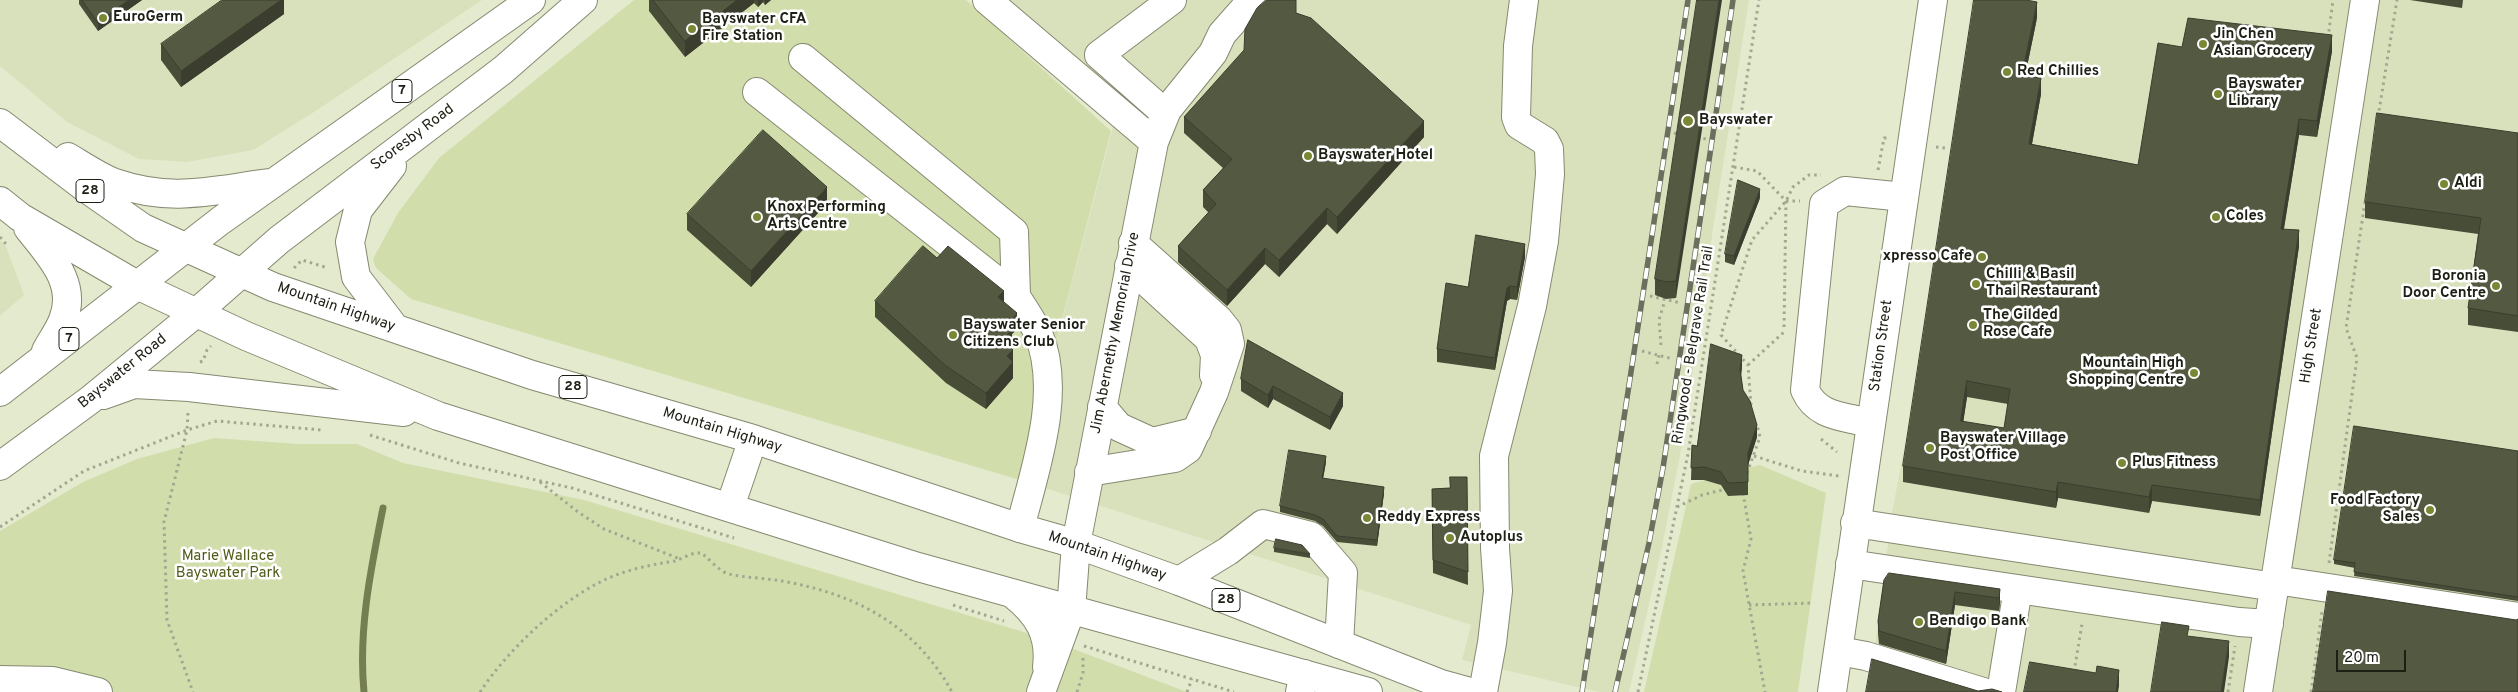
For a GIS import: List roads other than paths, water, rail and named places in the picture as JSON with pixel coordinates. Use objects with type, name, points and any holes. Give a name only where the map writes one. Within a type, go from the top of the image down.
[{"type":"main road","name":"7","points":[[0,392],[272,182],[531,0]]},
{"type":"main road","name":"Scoresby Road","points":[[242,273],[279,240],[503,70],[582,0]]},
{"type":"main road","points":[[987,0],[1154,142]]},
{"type":"main road","points":[[1166,113],[1099,55],[1172,0]]},
{"type":"main road","name":"Jim Abernethy Memorial Drive","points":[[1044,685],[1071,610],[1076,544],[1154,142],[1166,113],[1213,53],[1222,34],[1252,0]]},
{"type":"main road","points":[[1483,692],[1492,643],[1498,591],[1495,548],[1494,456],[1532,306],[1544,241],[1550,174],[1549,149],[1545,142],[1519,125],[1516,116],[1518,46],[1524,0]]},
{"type":"main road","name":"Station Street","points":[[1832,692],[1855,523],[1933,0]]},
{"type":"main road","name":"High Street","points":[[2258,692],[2364,0]]},
{"type":"main road","points":[[803,58],[1014,232],[1016,296]]},
{"type":"main road","points":[[757,92],[1016,296],[1038,333],[1047,367],[1049,393],[1037,462],[1020,528]]},
{"type":"main road","points":[[0,121],[114,183],[156,194],[194,195],[272,182]]},
{"type":"main road","name":"Mountain Highway","points":[[0,121],[87,189],[143,228],[186,249],[274,286],[532,376],[753,439],[1020,528],[1076,544],[1179,581],[1441,684],[1470,692]]},
{"type":"main road","points":[[395,328],[356,277],[350,242],[358,210],[414,138]]},
{"type":"main road","points":[[1870,423],[1823,412],[1810,402],[1805,390],[1824,204],[1846,191],[1904,197]]},
{"type":"main road","points":[[10,209],[137,285],[196,314],[438,416],[918,567],[1071,610],[1302,683],[1368,692]]},
{"type":"main road","points":[[10,209],[63,273],[68,296],[64,319],[39,363]]},
{"type":"main road","points":[[1090,472],[1175,458],[1188,449],[1198,431],[1214,392],[1215,355],[1209,339],[1131,255]]},
{"type":"main road","name":"Bayswater Road","points":[[0,466],[90,400],[196,314],[242,273]]},
{"type":"main road","points":[[90,400],[134,384],[180,386],[438,416]]},
{"type":"main road","points":[[1102,407],[1120,427],[1152,442],[1198,431]]},
{"type":"main road","points":[[730,507],[753,439]]},
{"type":"main road","points":[[1855,523],[2275,583],[2326,587],[2518,618]]},
{"type":"main road","points":[[1179,581],[1228,551],[1263,524],[1311,536],[1343,573],[1339,644]]},
{"type":"main road","points":[[1076,544],[1307,652],[1302,683]]},
{"type":"main road","points":[[1850,564],[2239,622],[2269,624]]},
{"type":"main road","points":[[2001,692],[2018,589]]},
{"type":"main road","points":[[1013,594],[1028,606],[1038,618],[1046,634],[1048,660],[1044,685]]},
{"type":"main road","points":[[1839,651],[1866,656],[1983,692]]},
{"type":"main road","points":[[0,680],[53,681],[98,692]]},
{"type":"waterway","points":[[364,692],[364,622],[370,576],[383,508]]},
{"type":"railway","points":[[1582,692],[1688,0]]},
{"type":"railway","points":[[1615,692],[1649,543],[1663,468],[1733,0]]},
{"type":"place","name":"EuroGerm","points":[[103,18]]},
{"type":"place","name":"Bayswater CFA Fire Station","points":[[692,29]]},
{"type":"place","name":"Jin Chen Asian Grocery","points":[[2203,44]]},
{"type":"place","name":"Red Chillies","points":[[2007,72]]},
{"type":"place","name":"Bayswater Library","points":[[2218,94]]},
{"type":"place","name":"Bayswater","points":[[1688,121]]},
{"type":"place","name":"Bayswater Hotel","points":[[1308,156]]},
{"type":"place","name":"Aldi","points":[[2444,184]]},
{"type":"place","name":"Knox Performing Arts Centre","points":[[757,217]]},
{"type":"place","name":"Coles","points":[[2216,217]]},
{"type":"place","name":"xpresso Cafe","points":[[1982,257]]},
{"type":"place","name":"Chilli & Basil Thai Restaurant","points":[[1976,284]]},
{"type":"place","name":"Boronia Door Centre","points":[[2496,286]]},
{"type":"place","name":"The Gilded Rose Cafe","points":[[1973,325]]},
{"type":"place","name":"Bayswater Senior Citizens Club","points":[[953,335]]},
{"type":"place","name":"Mountain High Shopping Centre","points":[[2194,373]]},
{"type":"place","name":"Bayswater Village Post Office","points":[[1930,448]]},
{"type":"place","name":"Plus Fitness","points":[[2122,463]]},
{"type":"place","name":"Food Factory Sales","points":[[2430,510]]},
{"type":"place","name":"Reddy Express","points":[[1367,518]]},
{"type":"place","name":"Autoplus","points":[[1450,538]]},
{"type":"place","name":"Bendigo Bank","points":[[1919,622]]},
{"type":"park label","name":"Marie Wallace Bayswater Park","points":[[228,566]]}]
